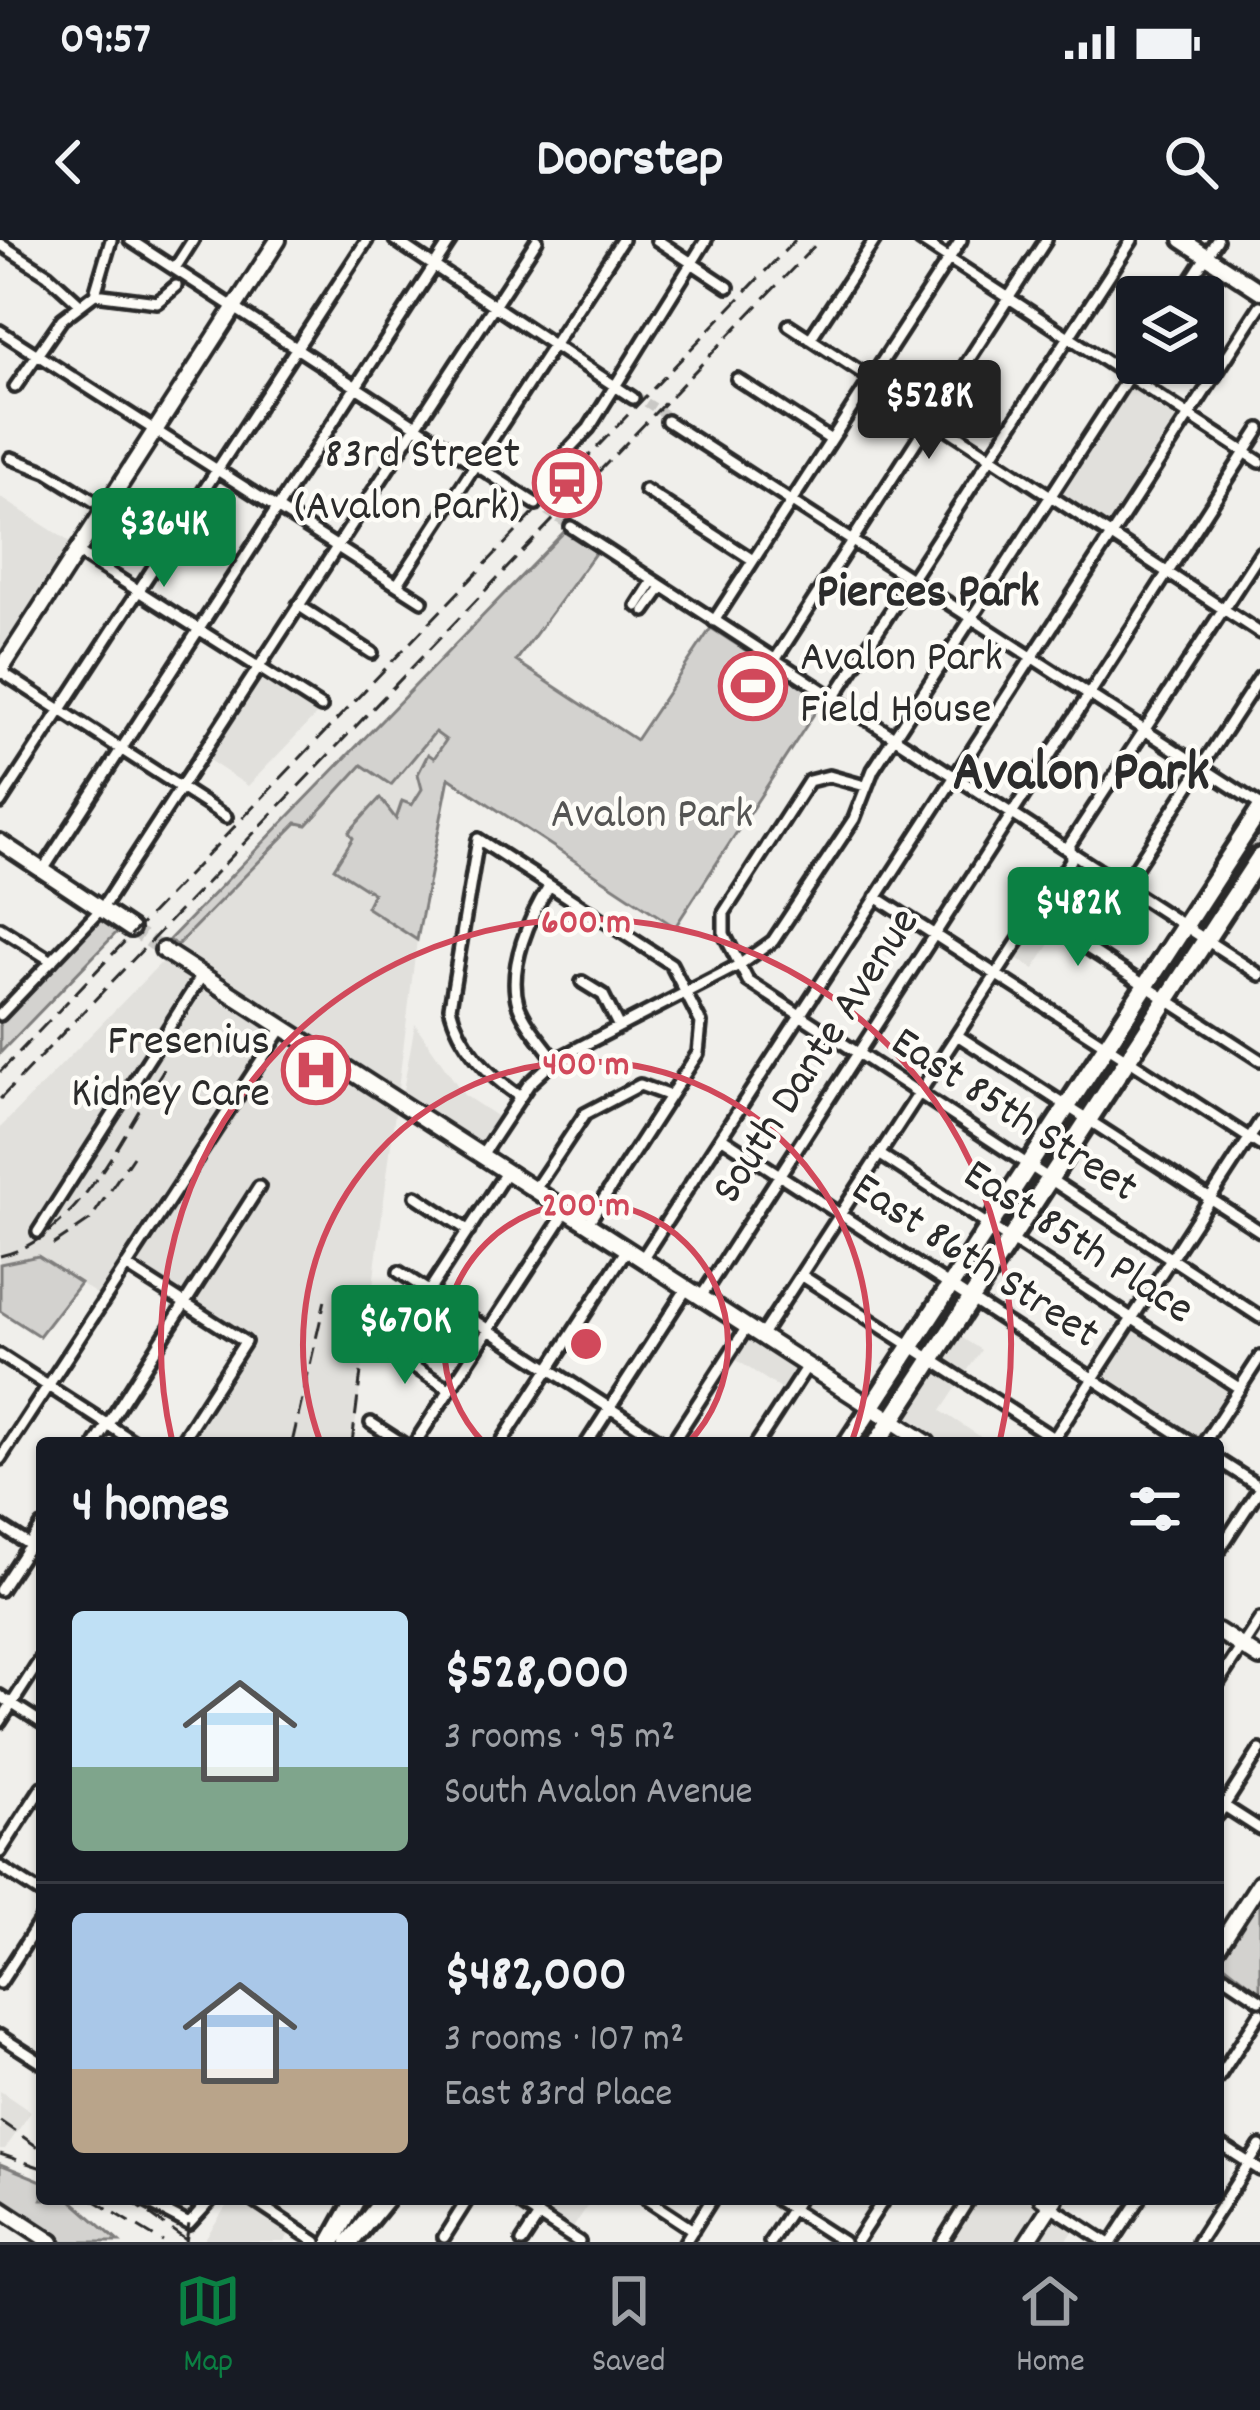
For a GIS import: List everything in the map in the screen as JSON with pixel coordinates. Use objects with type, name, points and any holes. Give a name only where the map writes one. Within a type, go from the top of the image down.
[{"type":"highway","points":[[852,1437],[1260,807]]},
{"type":"highway","points":[[880,1437],[1260,857]]},
{"type":"highway","points":[[1206,940],[1199,928],[1207,890]]},
{"type":"highway","points":[[1183,926],[1190,940],[1184,973]]},
{"type":"highway","points":[[888,1382],[892,1421]]},
{"type":"highway","points":[[872,1407],[878,1419],[876,1437]]},
{"type":"highway","points":[[332,2242],[353,2205]]},
{"type":"highway","points":[[350,2242],[380,2205]]},
{"type":"main road","points":[[0,671],[278,240]]},
{"type":"main road","points":[[1182,240],[1260,291]]},
{"type":"main road","points":[[0,842],[128,925]]},
{"type":"main road","points":[[168,951],[917,1437]]},
{"type":"main road","points":[[1224,1634],[1260,1658]]},
{"type":"main road","points":[[1224,1938],[1260,1882]]},
{"type":"main road","points":[[1027,2242],[1046,2205]]},
{"type":"main road","points":[[0,2208],[52,2242]]},
{"type":"street","points":[[15,387],[36,354],[80,304],[95,294],[111,240]]},
{"type":"street","points":[[130,240],[536,504]]},
{"type":"street","points":[[175,268],[193,240]]},
{"type":"street","points":[[0,803],[367,240]]},
{"type":"street","points":[[394,240],[631,395]]},
{"type":"street","points":[[43,870],[451,240]]},
{"type":"street","points":[[1,1014],[102,908],[537,240]]},
{"type":"street","points":[[397,585],[622,240]]},
{"type":"street","points":[[657,240],[728,287]]},
{"type":"street","points":[[566,451],[589,428],[706,240]]},
{"type":"street","points":[[810,339],[875,240]]},
{"type":"street","points":[[920,240],[1116,368]]},
{"type":"street","points":[[714,620],[961,240]]},
{"type":"street","points":[[775,660],[1046,240]]},
{"type":"street","points":[[834,698],[1132,240]]},
{"type":"street","points":[[1194,276],[1217,240]]},
{"type":"street","points":[[0,244],[47,274],[80,304]]},
{"type":"street","points":[[95,294],[157,302],[176,286]]},
{"type":"street","points":[[642,1259],[1260,306]]},
{"type":"street","points":[[788,325],[1260,633]]},
{"type":"street","points":[[0,331],[422,601]]},
{"type":"street","points":[[737,379],[831,440]]},
{"type":"street","points":[[482,1155],[520,1097],[555,1060],[739,965],[784,929],[854,819],[865,786],[894,737],[1124,384]]},
{"type":"street","points":[[1141,384],[1260,462]]},
{"type":"street","points":[[669,419],[1260,807]]},
{"type":"street","name":"South Dante Avenue","points":[[701,1297],[1260,429]]},
{"type":"street","points":[[11,458],[47,472],[105,508]]},
{"type":"street","points":[[645,490],[753,560]]},
{"type":"street","points":[[571,527],[1260,975]]},
{"type":"street","points":[[76,552],[321,707]]},
{"type":"street","points":[[761,1336],[1036,914],[1071,852],[1070,844],[1260,553]]},
{"type":"street","points":[[641,609],[657,584]]},
{"type":"street","points":[[298,605],[372,653]]},
{"type":"street","points":[[0,671],[226,817]]},
{"type":"street","points":[[1124,887],[1260,677]]},
{"type":"street","points":[[739,965],[724,934],[724,913],[805,786],[829,776],[865,786]]},
{"type":"street","points":[[520,1097],[487,1070],[459,1032],[451,1007],[478,839],[671,964],[701,1023],[703,1042],[588,1223]]},
{"type":"street","points":[[549,886],[528,923],[516,995],[555,1060]]},
{"type":"street","points":[[876,897],[1260,1145]]},
{"type":"street","points":[[1036,914],[1260,1060]]},
{"type":"street","points":[[0,928],[52,961]]},
{"type":"street","name":"East 85th Street","points":[[739,965],[760,993],[1260,1316]]},
{"type":"street","points":[[38,1232],[203,974]]},
{"type":"street","points":[[582,982],[603,995],[619,1027]]},
{"type":"street","points":[[0,1460],[283,1026]]},
{"type":"street","points":[[957,1035],[1260,1231]]},
{"type":"street","points":[[536,1190],[592,1108],[640,1085],[670,1096]]},
{"type":"street","points":[[1058,1437],[1260,1122]]},
{"type":"street","name":"East 86th Street","points":[[721,1137],[1183,1437]]},
{"type":"street","name":"East 85th Place","points":[[879,1154],[1240,1388]]},
{"type":"street","points":[[429,1291],[508,1172]]},
{"type":"street","points":[[100,1437],[259,1187]]},
{"type":"street","points":[[416,1196],[469,1231]]},
{"type":"street","points":[[419,1437],[567,1210]]},
{"type":"street","points":[[504,1437],[628,1249]]},
{"type":"street","points":[[126,1266],[245,1342],[184,1437]]},
{"type":"street","points":[[399,1272],[658,1437]]},
{"type":"street","points":[[801,1275],[1048,1437]]},
{"type":"street","points":[[590,1437],[687,1288]]},
{"type":"street","points":[[672,1437],[747,1327]]},
{"type":"street","points":[[384,1348],[449,1389]]},
{"type":"street","points":[[0,1355],[127,1437]]},
{"type":"street","points":[[1208,1437],[1260,1357]]},
{"type":"street","points":[[761,1437],[807,1366]]},
{"type":"street","points":[[371,1423],[393,1437]]},
{"type":"street","points":[[1224,1464],[1260,1488],[1224,1543]]},
{"type":"street","points":[[0,1526],[36,1549]]},
{"type":"street","points":[[0,1590],[36,1535]]},
{"type":"street","points":[[1224,1674],[1260,1619]]},
{"type":"street","points":[[0,1722],[36,1666]]},
{"type":"street","points":[[0,1696],[36,1719]]},
{"type":"street","points":[[1224,1801],[1260,1750]]},
{"type":"street","points":[[0,1852],[36,1796]]},
{"type":"street","points":[[1224,1809],[1260,1829]]},
{"type":"street","points":[[0,1867],[36,1890]]},
{"type":"street","points":[[0,1983],[36,1927]]},
{"type":"street","points":[[1224,1976],[1260,2000]]},
{"type":"street","points":[[1224,2069],[1260,2013]]},
{"type":"street","points":[[0,2036],[36,2059]]},
{"type":"street","points":[[1224,2202],[1260,2146]]},
{"type":"street","points":[[1224,2147],[1260,2170]]},
{"type":"street","points":[[153,2205],[189,2224],[206,2205]]},
{"type":"street","points":[[268,2205],[316,2242]]},
{"type":"street","points":[[444,2237],[464,2205]]},
{"type":"street","points":[[522,2205],[579,2242]]},
{"type":"street","points":[[655,2205],[692,2230]]},
{"type":"street","points":[[685,2242],[708,2205]]},
{"type":"street","points":[[770,2242],[794,2205]]},
{"type":"street","points":[[796,2205],[843,2242]]},
{"type":"street","points":[[856,2242],[880,2205]]},
{"type":"street","points":[[942,2242],[965,2205]]},
{"type":"street","points":[[1054,2205],[1109,2242],[1136,2205]]},
{"type":"street","points":[[1198,2242],[1222,2205]]},
{"type":"street","points":[[522,2242],[539,2216]]},
{"type":"shaded area","points":[[1131,386],[1179,417],[1110,525],[1061,493]]},
{"type":"shaded area","points":[[0,497],[73,544],[0,657]]},
{"type":"shaded area","points":[[261,675],[318,713],[248,786],[207,759]]},
{"type":"shaded area","points":[[434,731],[446,739],[418,774],[422,789],[412,805],[400,804],[396,819],[384,801],[353,838],[373,894],[366,907],[417,940],[354,1437],[188,1437],[246,1345],[122,1266],[101,1297],[39,1257],[0,1264],[0,1128],[297,823],[307,825],[362,765],[423,750]]},
{"type":"shaded area","points":[[1038,925],[1055,936],[1034,969],[1016,958]]},
{"type":"shaded area","points":[[415,1024],[464,1095],[504,1121],[485,1150],[402,1096]]},
{"type":"shaded area","points":[[1134,1328],[1230,1390],[1196,1437],[1103,1377]]},
{"type":"shaded area","points":[[956,1334],[981,1350],[941,1411],[981,1437],[929,1437],[901,1418]]},
{"type":"shaded area","points":[[750,1335],[800,1367],[784,1391],[735,1359]]},
{"type":"shaded area","points":[[0,2091],[31,2112],[5,2149],[0,2149]]},
{"type":"shaded area","points":[[227,2205],[241,2205],[290,2233],[284,2242],[203,2242]]},
{"type":"shaded area","points":[[538,2205],[588,2205],[573,2228]]},
{"type":"shaded area","points":[[973,2205],[1040,2207],[1018,2242],[950,2242]]},
{"type":"shaded area","points":[[1051,2214],[1074,2230],[1066,2242],[1033,2242]]},
{"type":"green space","name":"Avalon Park","points":[[564,532],[596,552],[516,661],[636,740],[711,628],[823,700],[675,927],[449,778],[417,940],[366,907],[373,893],[334,868],[353,838],[349,832],[380,798],[396,819],[402,801],[412,805],[422,789],[418,774],[428,754],[434,758],[446,740],[435,732],[391,785],[362,765],[307,825],[297,823],[177,945],[169,940]]},
{"type":"green space","points":[[1260,820],[1260,846],[1206,931],[1210,899]]},
{"type":"green space","points":[[98,917],[121,928],[0,1053],[0,1020]]},
{"type":"green space","points":[[38,1256],[80,1283],[39,1336],[0,1311],[0,1264]]},
{"type":"green space","points":[[1260,1894],[1260,1992],[1224,1964],[1224,1950]]},
{"type":"green space","points":[[0,2164],[36,2179],[36,2205],[77,2205],[119,2242],[62,2242],[0,2202]]},
{"type":"tunnel","points":[[635,395],[670,418]]},
{"type":"tunnel","points":[[536,504],[571,527]]},
{"type":"tunnel","points":[[131,929],[163,950]]},
{"type":"railway","points":[[0,1072],[795,240]]},
{"type":"railway","points":[[0,1099],[820,240]]},
{"type":"railway","points":[[0,1256],[28,1245],[76,1206],[164,1069]]},
{"type":"railway","points":[[53,1245],[90,1220],[133,1156]]},
{"type":"railway","points":[[293,1437],[325,1300]]},
{"type":"railway","points":[[353,1437],[361,1372]]},
{"type":"railway","points":[[0,2121],[36,2146]]},
{"type":"railway","points":[[0,2154],[36,2166]]},
{"type":"railway","points":[[102,2205],[163,2242]]},
{"type":"railway","points":[[137,2205],[189,2242]]},
{"type":"railway","points":[[186,2242],[192,2205]]},
{"type":"place","name":"83rd Street (Avalon Park)","points":[[567,483]]},
{"type":"place","name":"Avalon Park Field House","points":[[753,686]]},
{"type":"place","name":"Fresenius Kidney Care","points":[[316,1070]]},
{"type":"district","name":"Pierces Park","points":[[928,595]]},
{"type":"district","name":"Avalon Park","points":[[1081,777]]}]
